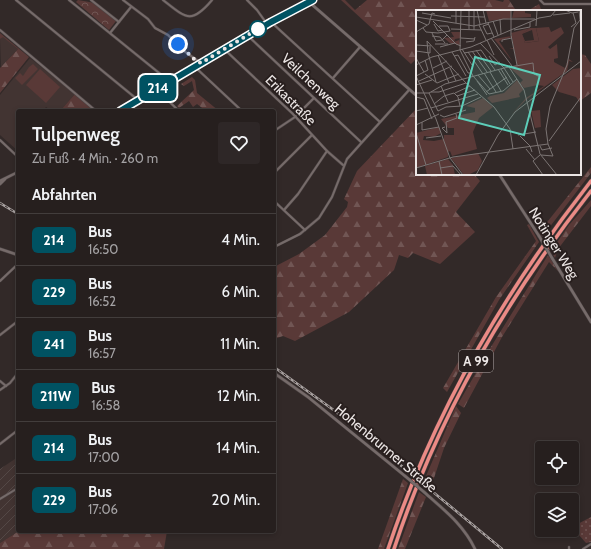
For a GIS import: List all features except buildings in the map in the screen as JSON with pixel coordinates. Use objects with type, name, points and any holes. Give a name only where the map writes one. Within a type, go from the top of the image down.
[{"type":"highway","name":"A 99","points":[[388,549],[426,449],[478,346],[527,268],[591,181]]},
{"type":"highway","name":"A 99","points":[[394,549],[432,451],[479,356],[528,276],[591,191]]},
{"type":"street","points":[[16,0],[138,100]]},
{"type":"street","points":[[69,0],[169,81]]},
{"type":"street","points":[[91,0],[119,22]]},
{"type":"street","points":[[123,0],[148,19],[155,28],[168,35],[189,55],[201,63]]},
{"type":"street","points":[[164,0],[183,16],[190,18],[198,15],[212,0]]},
{"type":"street","points":[[247,0],[258,10],[267,24]]},
{"type":"street","points":[[123,109],[267,24],[313,0]]},
{"type":"street","points":[[540,0],[544,4],[591,4]]},
{"type":"street","points":[[309,2],[416,95]]},
{"type":"street","points":[[110,33],[131,7]]},
{"type":"street","points":[[271,22],[380,123]]},
{"type":"street","points":[[0,30],[94,109]]},
{"type":"street","name":"Veilchenweg","points":[[248,35],[361,142]]},
{"type":"street","points":[[332,78],[360,47]]},
{"type":"street","name":"Erikastraße","points":[[224,49],[343,165]]},
{"type":"street","points":[[194,66],[240,109]]},
{"type":"street","points":[[156,89],[177,109]]},
{"type":"street","points":[[276,246],[315,223],[325,211],[343,165],[361,142],[409,90]]},
{"type":"street","points":[[276,131],[295,117],[314,98]]},
{"type":"street","points":[[276,171],[312,135]]},
{"type":"street","points":[[0,140],[16,155]]},
{"type":"street","points":[[284,210],[298,194],[327,151]]},
{"type":"street","points":[[0,182],[16,173]]},
{"type":"street","name":"Notinger Weg","points":[[500,175],[539,236],[591,322]]},
{"type":"street","points":[[276,203],[305,230]]},
{"type":"street","points":[[0,249],[16,254]]},
{"type":"street","points":[[0,281],[16,266]]},
{"type":"street","points":[[0,335],[16,323]]},
{"type":"street","name":"Hohenbrunner Straße","points":[[276,374],[308,397],[455,519],[467,534],[475,549]]},
{"type":"street","points":[[0,390],[16,375]]},
{"type":"street","points":[[0,381],[6,386]]},
{"type":"street","points":[[0,444],[16,432]]},
{"type":"street","points":[[0,499],[16,489]]},
{"type":"street","points":[[583,549],[587,548],[591,544]]},
{"type":"shaded area","points":[[3,36],[18,49],[1,67],[0,39]]},
{"type":"shaded area","points":[[30,58],[75,94],[62,109],[49,109],[46,107],[44,109],[16,109],[16,149],[0,135],[0,95]]},
{"type":"shaded area","points":[[16,458],[16,533],[0,543],[0,469]]},
{"type":"green space","points":[[78,0],[95,3],[116,21],[109,30],[76,2]]},
{"type":"green space","points":[[341,0],[345,0],[355,10],[367,0],[495,0],[503,2],[504,0],[509,0],[515,9],[529,10],[416,10],[416,59],[411,64]]},
{"type":"green space","points":[[539,4],[541,9],[539,10],[529,10]]},
{"type":"green space","points":[[0,33],[29,57],[0,93],[0,68],[18,49],[3,37],[0,39]]},
{"type":"green space","points":[[581,54],[585,55],[591,64],[591,93],[581,100]]},
{"type":"green space","points":[[33,64],[38,69],[22,85],[15,78],[20,73],[23,76]]},
{"type":"green space","points":[[40,69],[60,87],[46,103],[26,85]]},
{"type":"green space","points":[[192,77],[195,80],[197,93],[217,109],[203,109],[197,104],[193,107],[189,101],[179,108],[177,106],[194,90],[192,81],[184,86],[181,84]]},
{"type":"green space","points":[[75,94],[93,109],[62,109]]},
{"type":"green space","points":[[416,109],[416,175],[475,175],[480,181],[456,212],[475,232],[440,264],[413,253],[408,258],[399,255],[394,270],[349,312],[295,341],[283,336],[276,338],[276,266],[299,254],[325,235],[347,207],[348,202],[344,199],[357,171]]},
{"type":"green space","points":[[591,167],[591,173],[542,237],[537,229],[540,227],[539,224],[541,223],[544,226]]},
{"type":"green space","points":[[591,200],[591,206],[558,249],[555,258],[551,251],[569,225]]},
{"type":"green space","points":[[529,224],[539,242],[499,300],[447,392],[443,388],[496,297],[536,241],[527,225]]},
{"type":"green space","points":[[548,255],[561,274],[549,262],[502,337],[464,408],[458,404],[489,350]]},
{"type":"green space","points":[[456,406],[461,413],[444,448],[431,487],[423,483]]},
{"type":"green space","points":[[403,479],[408,483],[384,549],[378,549]]},
{"type":"green space","points":[[419,492],[426,497],[405,549],[398,549]]},
{"type":"green space","points":[[591,517],[591,542],[586,543],[579,535],[579,523]]},
{"type":"green space","points":[[16,533],[167,533],[164,549],[0,549],[0,543]]},
{"type":"railway","points":[[0,203],[16,213]]},
{"type":"railway","points":[[276,368],[335,411],[502,549]]},
{"type":"bus line","name":"214","points":[[123,109],[271,22],[313,0]]},
{"type":"route","points":[[178,44],[194,59],[201,63],[258,29]]}]
